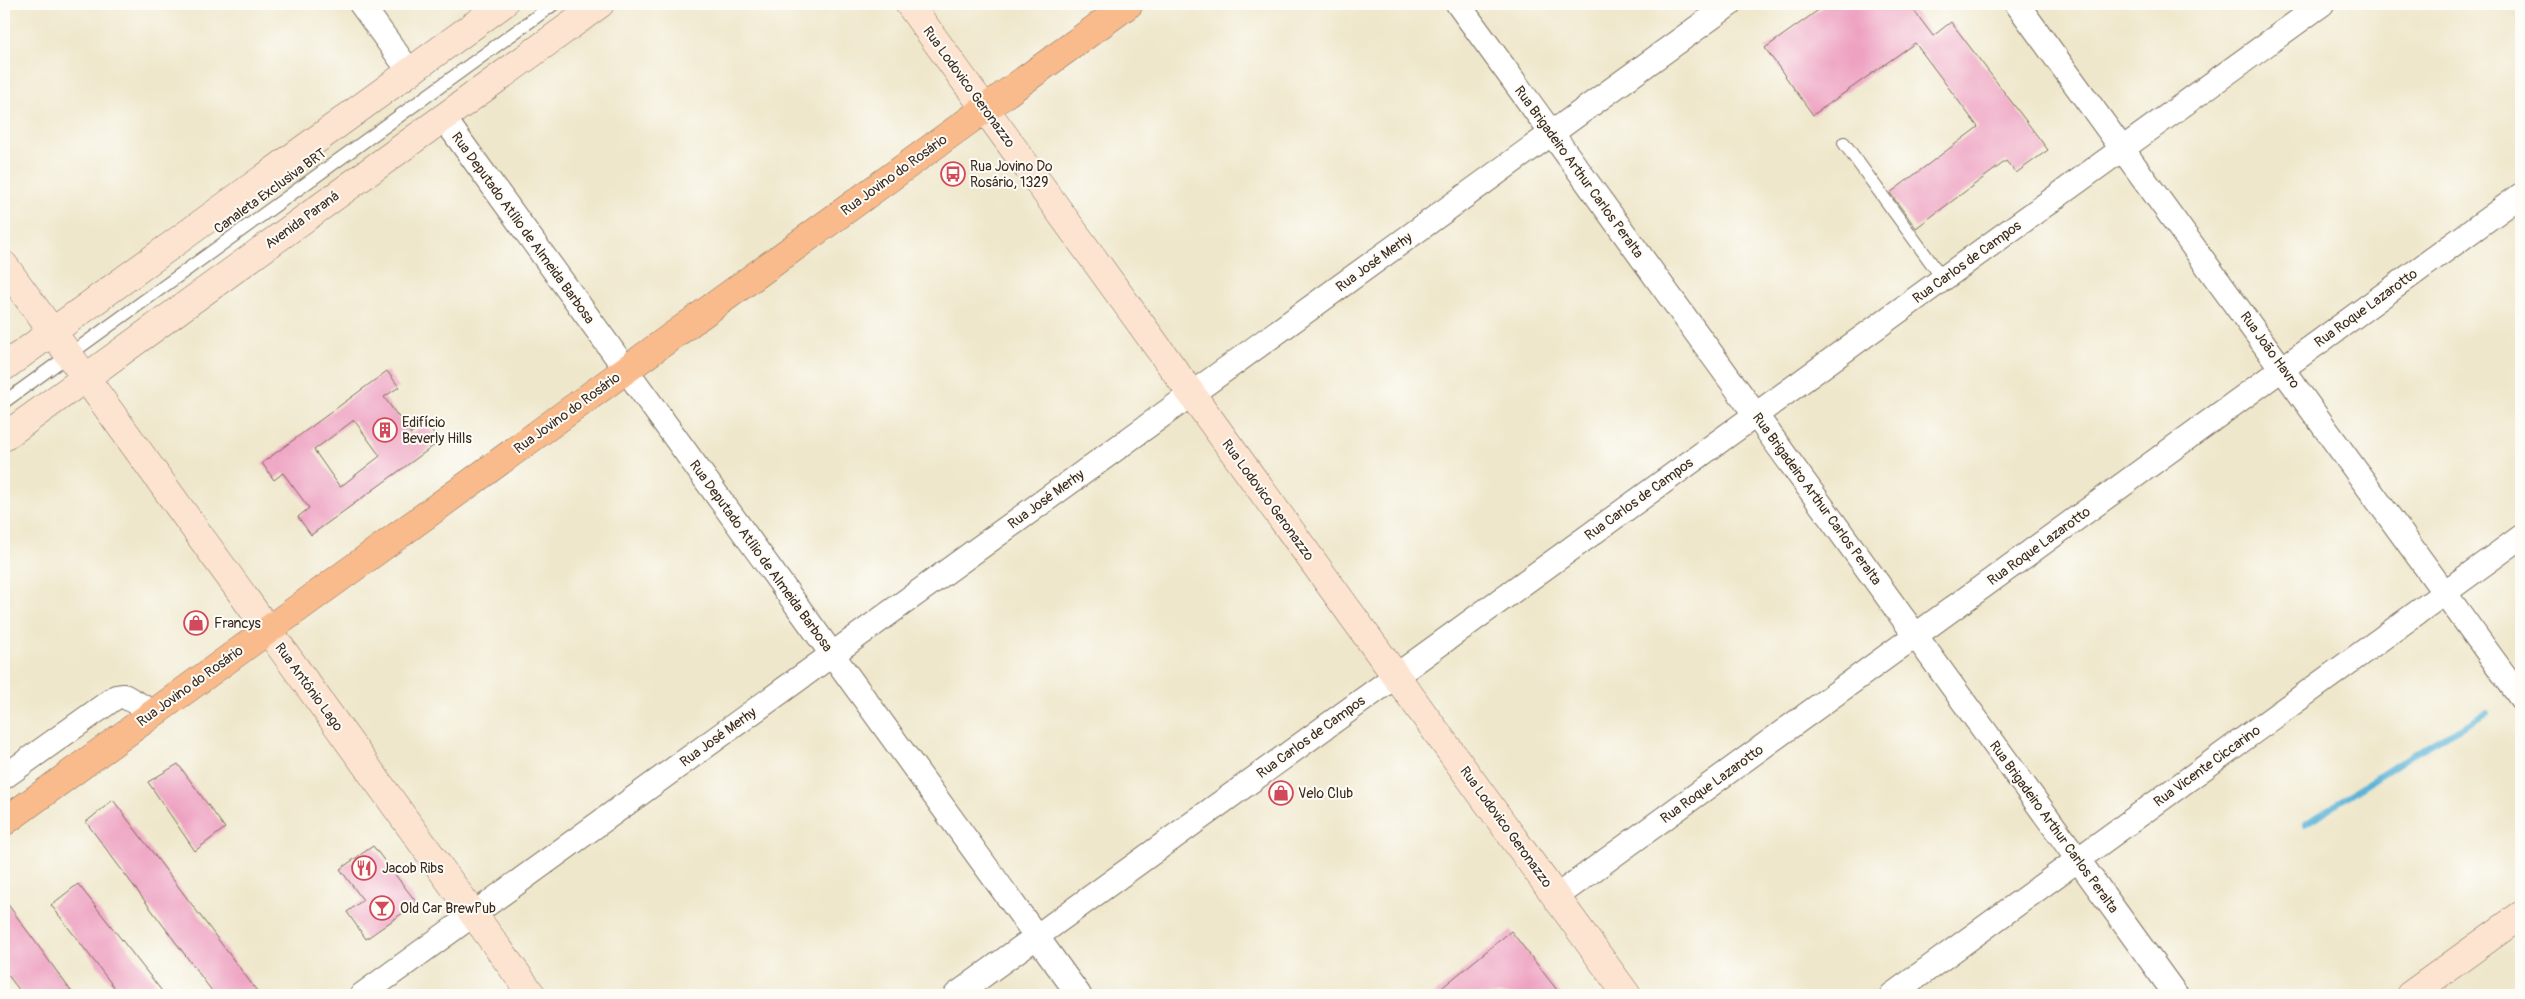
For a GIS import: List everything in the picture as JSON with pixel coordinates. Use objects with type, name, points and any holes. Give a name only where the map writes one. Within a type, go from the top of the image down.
[{"type":"main road","name":"Rua Jovino do Rosário","points":[[4,822],[1129,4]]},
{"type":"street","points":[[361,4],[410,72]]},
{"type":"street","points":[[4,367],[503,4]]},
{"type":"street","name":"Avenida Paraná","points":[[4,437],[600,4]]},
{"type":"street","name":"Rua Lodovico Geronazzo","points":[[909,4],[1628,995]]},
{"type":"street","name":"Rua Brigadeiro Arthur Carlos Peralta","points":[[1458,4],[2176,995]]},
{"type":"street","name":"Rua José Merhy","points":[[362,995],[1730,4]]},
{"type":"street","name":"Rua João Havro","points":[[2017,4],[2521,698]]},
{"type":"street","name":"Rua Carlos de Campos","points":[[956,995],[2322,4]]},
{"type":"street","name":"Rua Deputado Atílio de Almeida Barbosa","points":[[443,117],[1079,995]]},
{"type":"street","name":"Rua Roque Lazarotto","points":[[1556,897],[2521,194]]},
{"type":"street","name":"Rua Antônio Lago","points":[[4,265],[532,995]]},
{"type":"street","name":"Rua Vicente Ciccarino","points":[[1892,995],[2521,537]]},
{"type":"street","points":[[4,777],[116,697],[124,696],[154,713]]},
{"type":"street","points":[[2410,995],[2521,915]]},
{"type":"lane","name":"Canaleta Exclusiva BRT","points":[[4,402],[554,4]]},
{"type":"lane","points":[[1844,143],[1943,279]]},
{"type":"building","points":[[1827,4],[1909,4],[1933,36],[1951,22],[2048,150],[2016,173],[2006,161],[1916,228],[1890,193],[1978,127],[1915,43],[1813,115],[1765,48]]},
{"type":"building","points":[[387,371],[399,387],[384,397],[411,434],[426,423],[439,442],[311,535],[298,517],[309,508],[283,473],[274,480],[262,463]],"holes":[[[354,420],[380,456],[340,487],[314,450]]]},
{"type":"building","points":[[178,764],[225,828],[195,851],[148,782]]},
{"type":"building","points":[[113,800],[260,995],[215,995],[86,822]]},
{"type":"building","points":[[373,846],[417,903],[366,939],[347,912],[363,900],[340,869]]},
{"type":"building","points":[[78,884],[165,995],[120,995],[51,905]]},
{"type":"building","points":[[4,899],[74,995],[23,995],[4,970]]},
{"type":"building","points":[[1511,931],[1561,995],[1433,995]]},
{"type":"waterway","points":[[2305,824],[2410,756],[2487,713]]},
{"type":"place","name":"Rua Jovino Do Rosário, 1329","points":[[953,174]]},
{"type":"place","name":"Edifício Beverly Hills","points":[[385,430]]},
{"type":"place","name":"Francys","points":[[196,623]]},
{"type":"place","name":"Velo Club","points":[[1281,793]]},
{"type":"place","name":"Jacob Ribs","points":[[364,868]]},
{"type":"place","name":"Old Car BrewPub","points":[[382,908]]}]
